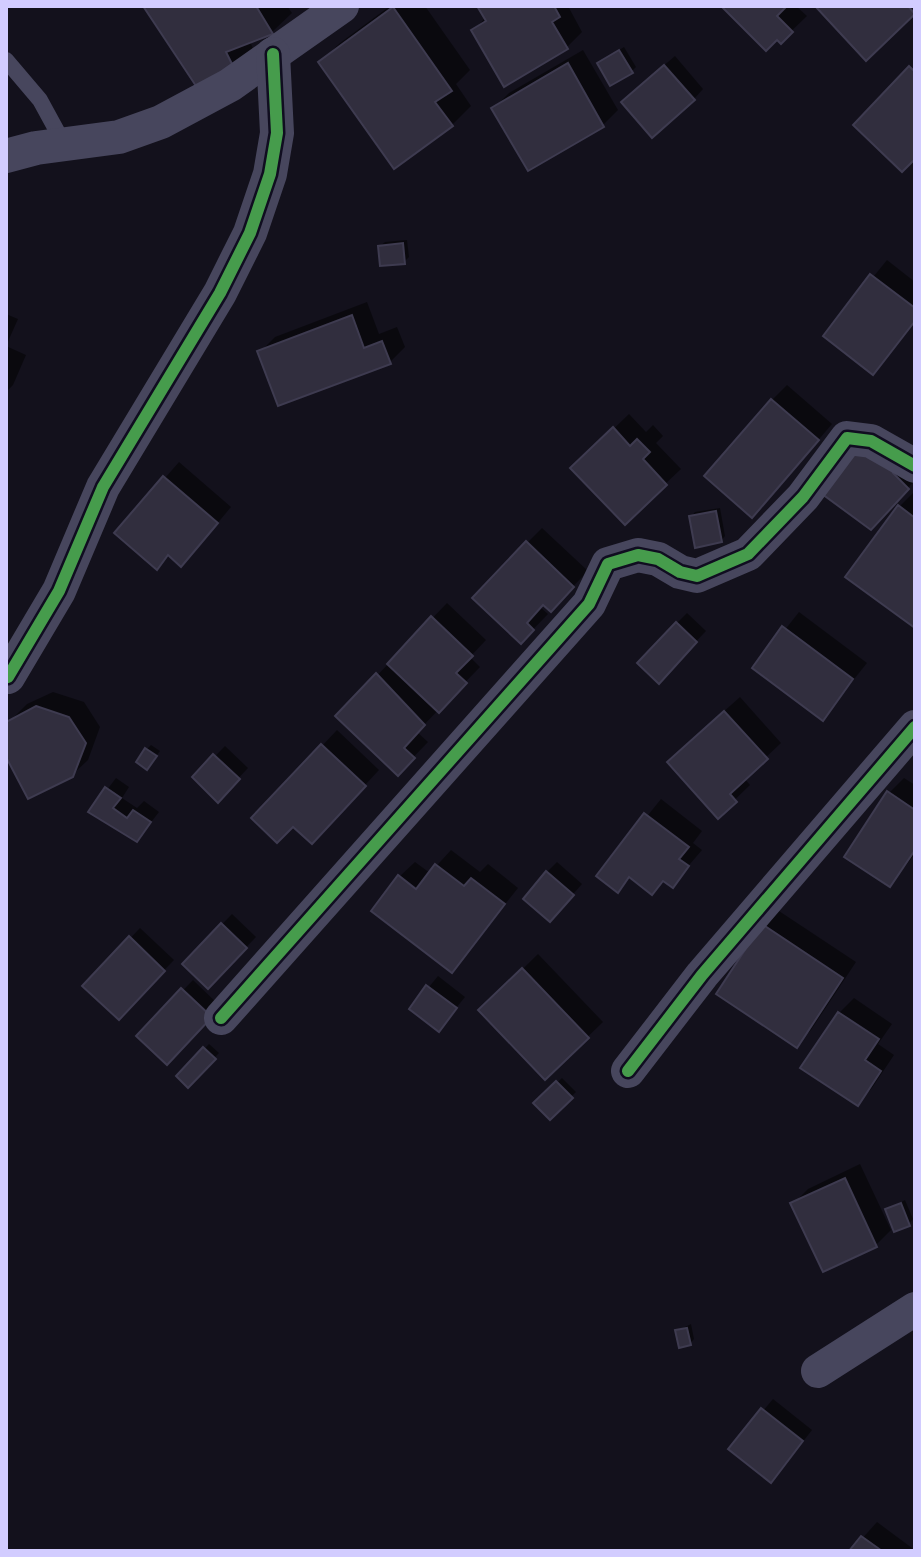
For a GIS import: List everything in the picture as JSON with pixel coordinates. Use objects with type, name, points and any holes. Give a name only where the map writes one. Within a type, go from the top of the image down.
[{"type":"street","points":[[8,159],[36,148],[119,137],[161,122],[230,85],[342,6]]},
{"type":"street","points":[[8,677],[54,601],[103,487],[220,293],[250,233],[270,174],[277,133],[273,54]]},
{"type":"street","points":[[221,1018],[589,604],[608,564],[638,555],[658,559],[680,572],[697,576],[748,554],[803,497],[847,438],[871,441],[915,466]]},
{"type":"street","points":[[628,1071],[702,975],[915,727]]},
{"type":"street","points":[[818,1371],[915,1309]]},
{"type":"lane","points":[[6,60],[40,100],[64,144]]},
{"type":"building","points":[[143,6],[256,6],[273,34],[226,52],[235,70],[200,92]]},
{"type":"building","points":[[477,6],[554,6],[560,17],[552,22],[568,49],[504,87],[471,30],[486,21]]},
{"type":"building","points":[[721,6],[787,6],[777,16],[793,32],[781,44],[777,40],[766,51]]},
{"type":"building","points":[[815,6],[908,6],[915,14],[866,61]]},
{"type":"building","points":[[393,7],[452,91],[435,102],[453,126],[394,169],[318,62]]},
{"type":"building","points":[[619,50],[633,73],[610,86],[597,63]]},
{"type":"building","points":[[568,63],[604,127],[528,171],[491,108]]},
{"type":"building","points":[[664,65],[695,100],[652,138],[621,102]]},
{"type":"building","points":[[909,66],[915,72],[915,159],[902,172],[853,125]]},
{"type":"building","points":[[403,243],[405,264],[380,266],[378,246]]},
{"type":"building","points":[[870,274],[915,308],[915,321],[873,375],[823,336]]},
{"type":"building","points":[[352,315],[364,348],[382,341],[391,364],[278,406],[257,351]]},
{"type":"building","points":[[771,399],[819,440],[752,518],[704,476]]},
{"type":"building","points":[[613,427],[630,446],[637,439],[650,452],[643,459],[667,485],[625,525],[570,468]]},
{"type":"building","points":[[845,453],[888,458],[893,473],[909,489],[871,530],[814,488]]},
{"type":"building","points":[[163,476],[218,523],[181,567],[168,555],[157,570],[114,533]]},
{"type":"building","points":[[898,505],[915,518],[915,628],[845,577]]},
{"type":"building","points":[[716,511],[722,542],[695,548],[689,516]]},
{"type":"building","points":[[526,541],[574,587],[551,612],[543,605],[527,623],[534,630],[521,644],[472,598]]},
{"type":"building","points":[[431,616],[473,656],[456,673],[467,683],[439,713],[387,664]]},
{"type":"building","points":[[676,622],[697,642],[659,684],[637,663]]},
{"type":"building","points":[[782,626],[853,679],[823,721],[752,668]]},
{"type":"building","points":[[376,673],[425,725],[404,748],[415,758],[398,776],[335,716]]},
{"type":"building","points":[[36,706],[69,717],[86,743],[73,777],[28,799],[6,757],[6,722]]},
{"type":"building","points":[[724,711],[768,759],[730,794],[737,802],[718,819],[667,762]]},
{"type":"building","points":[[321,744],[366,786],[312,844],[293,827],[277,843],[251,818]]},
{"type":"building","points":[[145,748],[157,756],[147,770],[136,762]]},
{"type":"building","points":[[213,754],[240,779],[218,803],[192,777]]},
{"type":"building","points":[[105,787],[121,798],[113,808],[127,818],[133,810],[151,822],[137,842],[88,812]]},
{"type":"building","points":[[887,791],[915,810],[915,850],[890,887],[844,857]]},
{"type":"building","points":[[644,813],[689,847],[679,859],[689,866],[673,888],[663,881],[652,895],[629,877],[618,893],[596,876]]},
{"type":"building","points":[[435,864],[464,886],[471,878],[505,904],[452,973],[371,911],[398,875],[416,889]]},
{"type":"building","points":[[546,871],[574,895],[550,922],[523,899]]},
{"type":"building","points":[[221,923],[247,948],[208,989],[182,964]]},
{"type":"building","points":[[762,924],[843,978],[797,1048],[716,994]]},
{"type":"building","points":[[129,936],[165,971],[119,1020],[82,986]]},
{"type":"building","points":[[522,968],[589,1038],[545,1080],[478,1010]]},
{"type":"building","points":[[426,985],[457,1008],[439,1032],[409,1009]]},
{"type":"building","points":[[181,988],[212,1017],[167,1065],[136,1036]]},
{"type":"building","points":[[838,1012],[879,1039],[865,1060],[881,1071],[858,1106],[800,1068]]},
{"type":"building","points":[[203,1047],[216,1059],[188,1088],[176,1076]]},
{"type":"building","points":[[556,1081],[573,1098],[550,1120],[533,1103]]},
{"type":"building","points":[[845,1178],[877,1247],[823,1272],[790,1203]]},
{"type":"building","points":[[901,1203],[910,1226],[894,1232],[885,1209]]},
{"type":"building","points":[[687,1328],[691,1345],[679,1348],[675,1330]]},
{"type":"building","points":[[761,1408],[803,1441],[771,1483],[728,1449]]},
{"type":"building","points":[[861,1536],[882,1551],[849,1551]]},
{"type":"cycle path","points":[[8,677],[59,591],[103,487],[220,293],[250,233],[270,174],[277,133],[273,54]]},
{"type":"cycle path","points":[[221,1018],[589,604],[608,564],[638,555],[658,559],[680,572],[697,576],[748,554],[803,497],[847,438],[871,441],[915,466]]},
{"type":"cycle path","points":[[628,1071],[702,975],[915,727]]}]
